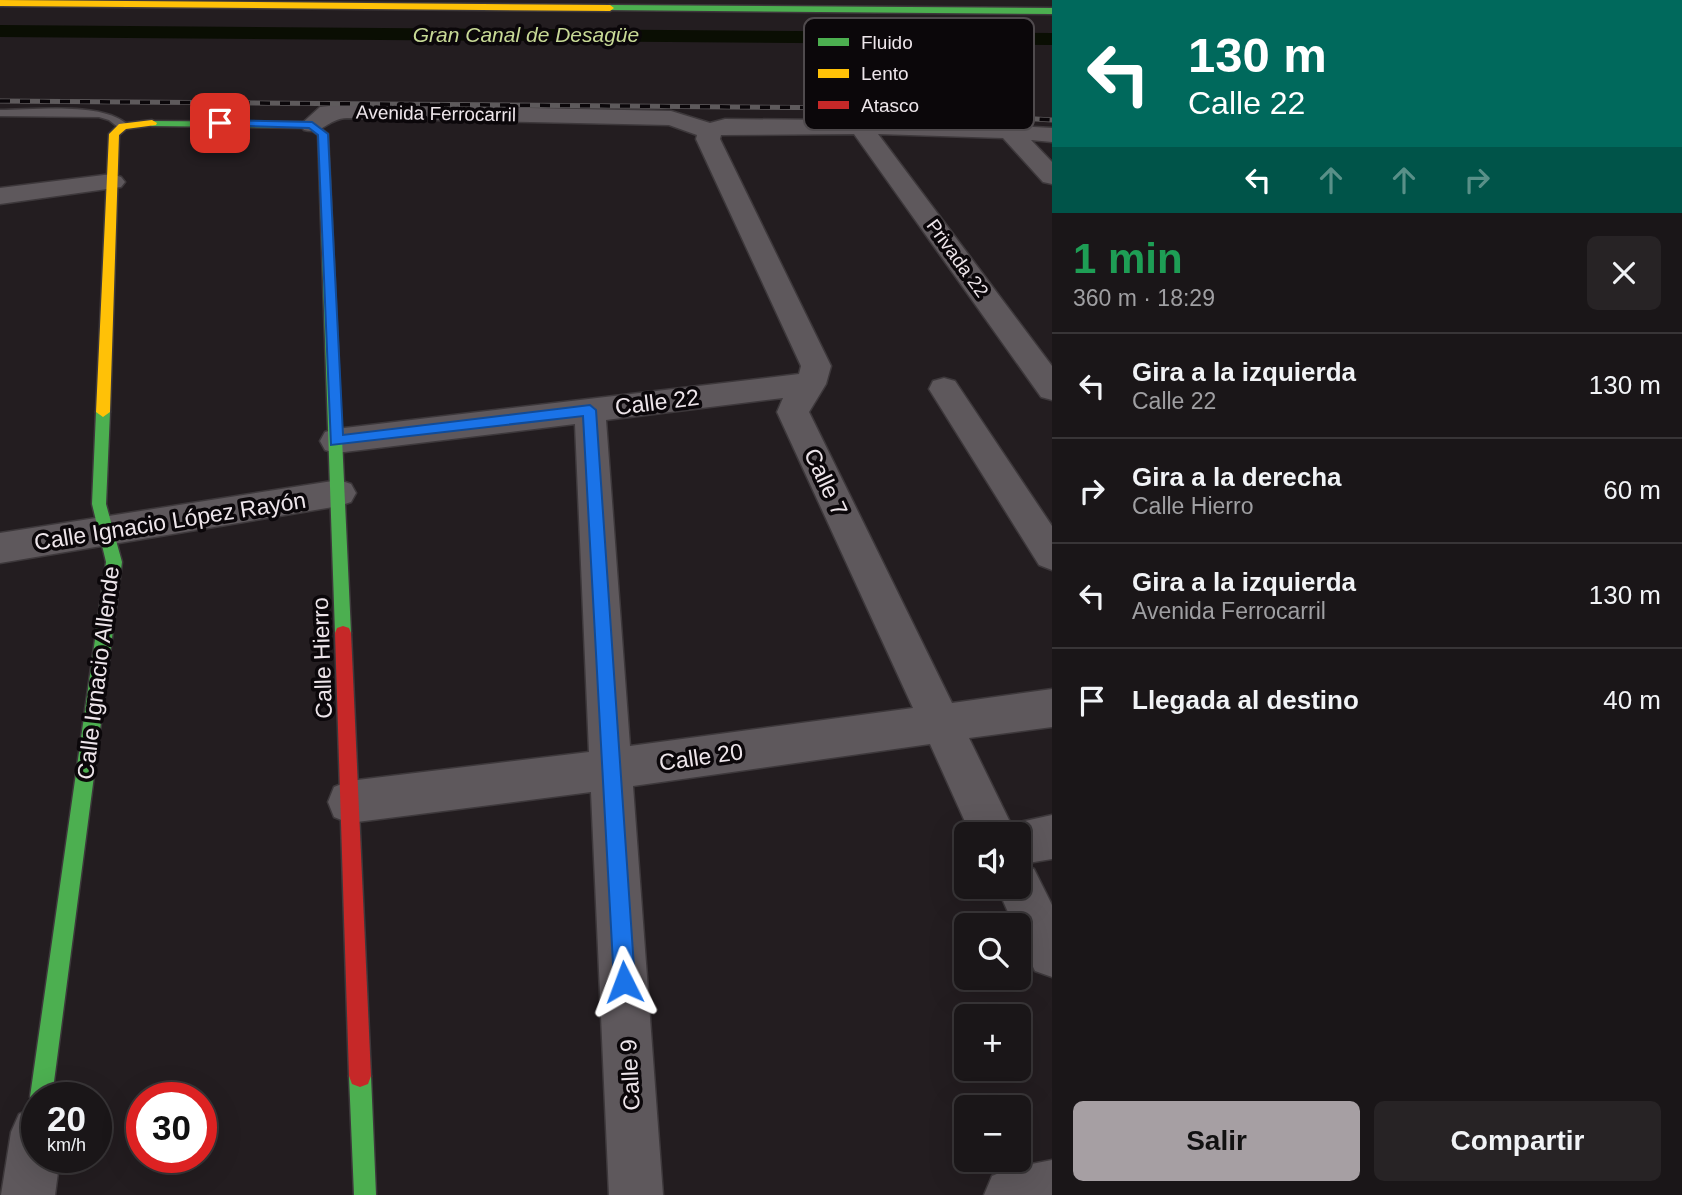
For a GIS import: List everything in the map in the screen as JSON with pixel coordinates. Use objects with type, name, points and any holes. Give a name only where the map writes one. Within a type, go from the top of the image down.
[{"type":"main road","points":[[1031,0],[1052,0]]},
{"type":"main road","points":[[0,4],[1052,11]]},
{"type":"main road","name":"Avenida Ferrocarril","points":[[123,126],[138,123],[312,125]]},
{"type":"main road","name":"Calle Hierro","points":[[312,125],[323,134],[366,1195]]},
{"type":"main road","name":"Calle Ignacio Allende","points":[[43,1082],[114,562],[99,503],[114,134],[123,126]]},
{"type":"street","name":"Avenida Ferrocarril","points":[[312,125],[328,112],[360,111],[671,118],[710,131]]},
{"type":"street","points":[[804,128],[725,127],[710,131],[708,139],[816,366],[816,375],[811,384]]},
{"type":"street","name":"Privada 22","points":[[863,130],[1052,389]]},
{"type":"street","points":[[960,130],[1052,135]]},
{"type":"street","points":[[1009,131],[1052,177]]},
{"type":"street","points":[[0,196],[112,183]]},
{"type":"street","points":[[1020,344],[1052,340]]},
{"type":"street","name":"Calle 22","points":[[336,441],[811,384]]},
{"type":"street","name":"Calle 7","points":[[811,384],[794,404],[793,412],[989,822]]},
{"type":"street","points":[[944,389],[1052,555]]},
{"type":"street","name":"Calle 9","points":[[590,410],[636,1195]]},
{"type":"street","name":"Calle Ignacio López Rayón","points":[[0,548],[339,493]]},
{"type":"street","name":"Calle 20","points":[[349,802],[612,769],[1052,708]]},
{"type":"street","points":[[1031,841],[1052,837]]},
{"type":"street","points":[[1025,899],[1052,954]]},
{"type":"street","points":[[28,1195],[31,1173]]},
{"type":"street","points":[[1011,1195],[1052,1187]]},
{"type":"lane","name":"Avenida Ferrocarril","points":[[0,113],[100,114],[113,118],[123,126]]},
{"type":"waterway","name":"Gran Canal de Desagüe","points":[[0,31],[804,37]]},
{"type":"waterway","name":"Gran Canal de Desagüe","points":[[1034,39],[1052,39]]},
{"type":"railway","points":[[0,101],[804,107]]},
{"type":"railway","points":[[1034,119],[1052,120]]},
{"type":"traffic: fast","points":[[610,8],[1052,11]]},
{"type":"traffic: fast","points":[[152,123],[312,125],[323,134],[343,633]]},
{"type":"traffic: fast","points":[[43,1082],[114,562],[99,504],[103,412]]},
{"type":"traffic: fast","points":[[360,1076],[365,1195]]},
{"type":"traffic: slow","points":[[0,3],[610,8]]},
{"type":"traffic: slow","points":[[103,412],[114,134],[123,126],[152,123]]},
{"type":"traffic: jam","points":[[343,633],[360,1076]]},
{"type":"route","points":[[220,123],[312,125],[323,134],[336,441],[590,410],[624,982]]}]
